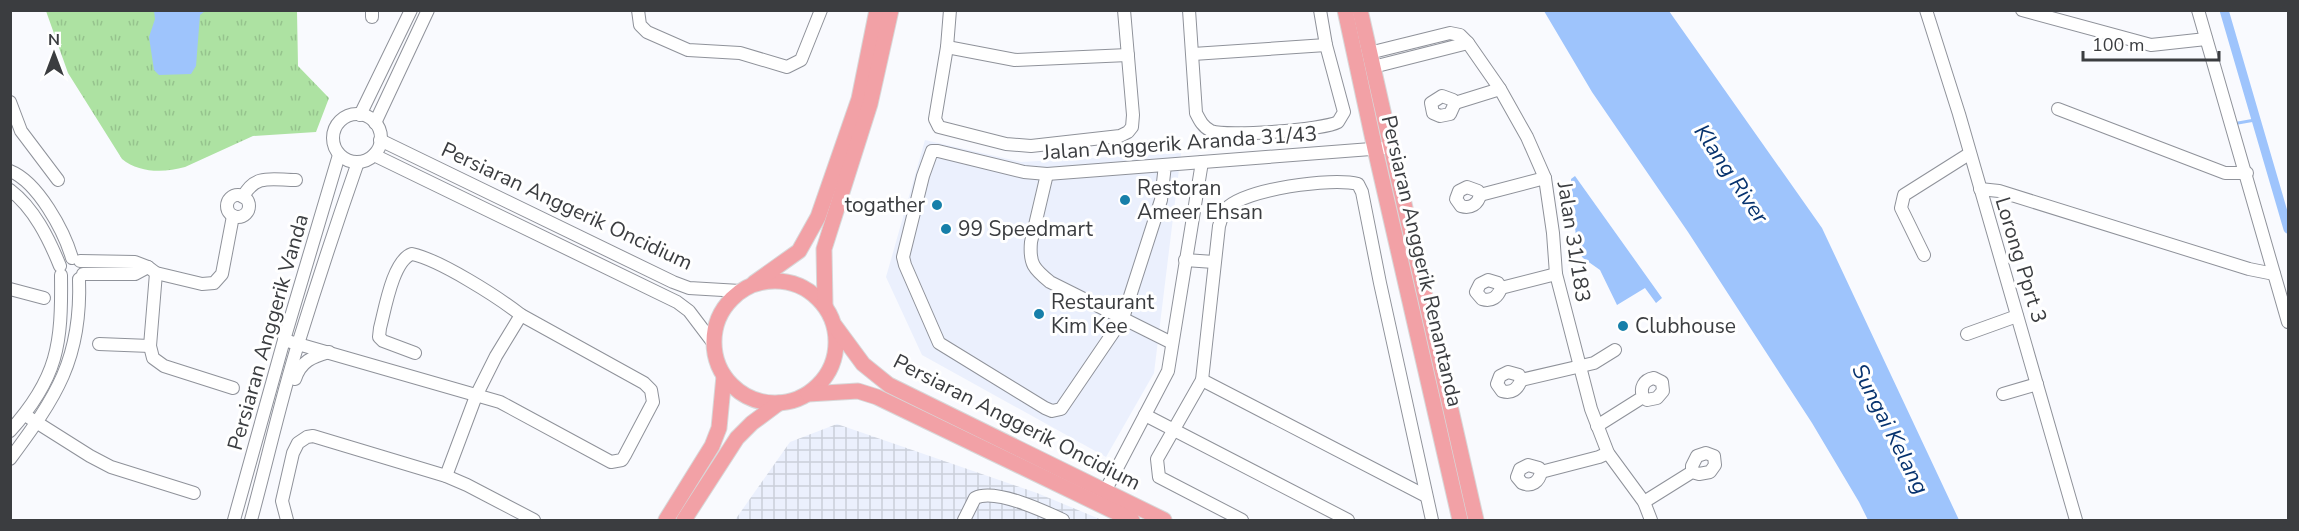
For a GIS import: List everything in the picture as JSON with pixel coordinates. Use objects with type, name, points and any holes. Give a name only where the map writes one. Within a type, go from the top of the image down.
[{"type":"main road","points":[[746,288],[786,281],[808,289],[825,305],[835,326],[837,342],[835,357],[824,378],[807,394],[778,403],[763,402],[735,388],[724,376],[717,361],[714,344],[715,329],[720,314],[729,301],[746,288],[799,251],[818,217],[859,99],[877,10]]},
{"type":"main road","points":[[825,305],[824,249],[870,104],[891,10]]},
{"type":"main road","name":"Persiaran Anggerik Renantanda","points":[[1345,10],[1460,520]]},
{"type":"main road","name":"Persiaran Anggerik Renantanda","points":[[1360,10],[1476,520]]},
{"type":"main road","name":"Persiaran Anggerik Oncidium","points":[[835,326],[863,364],[889,385],[1102,497],[1132,520]]},
{"type":"main road","points":[[666,520],[712,446],[718,428],[724,376]]},
{"type":"main road","name":"Persiaran Anggerik Oncidium","points":[[807,394],[858,391],[876,397],[1102,497],[1164,520]]},
{"type":"main road","points":[[684,520],[737,438],[778,403]]},
{"type":"street","points":[[360,115],[411,10]]},
{"type":"street","points":[[375,123],[428,10]]},
{"type":"street","points":[[638,10],[640,25],[647,32],[688,50],[740,53],[787,67],[801,60],[821,10]]},
{"type":"street","points":[[950,10],[947,47],[935,118],[939,127],[1018,146],[1111,138],[1128,132],[1132,127],[1133,115],[1124,10]]},
{"type":"street","points":[[1189,10],[1194,105],[1204,127],[1220,133],[1316,128],[1338,122],[1344,112],[1326,45],[1320,10]]},
{"type":"street","name":"Lorong Pprt 3","points":[[1926,10],[2076,520]]},
{"type":"street","points":[[2022,10],[2151,45],[2206,39]]},
{"type":"street","points":[[2198,10],[2289,322]]},
{"type":"street","points":[[1371,60],[1403,45],[1450,33],[1460,35],[1468,43]]},
{"type":"street","points":[[1371,60],[1407,58],[1468,43]]},
{"type":"street","name":"Jalan 31/183","points":[[1468,43],[1500,89],[1527,137],[1545,178],[1556,274],[1597,426],[1608,453],[1644,502],[1652,520]]},
{"type":"street","points":[[1193,54],[1326,45]]},
{"type":"street","points":[[1403,45],[1407,58]]},
{"type":"street","points":[[947,47],[1015,60],[1128,56]]},
{"type":"street","points":[[1455,103],[1500,89]]},
{"type":"street","points":[[10,102],[21,131],[58,180]]},
{"type":"street","points":[[2058,109],[2225,173],[2247,173]]},
{"type":"street","points":[[351,115],[360,115],[375,123],[380,140],[374,155],[358,162],[339,155],[333,140],[338,124],[351,115]]},
{"type":"street","name":"Persiaran Anggerik Oncidium","points":[[380,140],[673,282],[688,288],[746,288]]},
{"type":"street","name":"Jalan Anggerik Aranda 31/43","points":[[1123,318],[1061,409],[1057,411],[1045,408],[939,343],[904,265],[903,257],[932,151],[1024,172],[1047,174],[1391,147]]},
{"type":"street","points":[[1924,255],[1900,208],[1900,202],[1904,195],[1969,154]]},
{"type":"street","name":"Persiaran Anggerik Vanda","points":[[234,520],[339,155]]},
{"type":"street","name":"Persiaran Anggerik Oncidium","points":[[374,155],[677,302],[689,311],[714,344]]},
{"type":"street","points":[[10,161],[14,172],[47,206],[68,243],[78,268],[77,324],[71,355],[50,404],[10,459]]},
{"type":"street","name":"Persiaran Anggerik Vanda","points":[[252,520],[298,344],[358,162]]},
{"type":"street","points":[[1102,497],[1168,371],[1203,162]]},
{"type":"street","points":[[1123,318],[1161,200],[1166,165]]},
{"type":"street","points":[[1047,174],[1031,242],[1030,252],[1034,268],[1050,282],[1172,343]]},
{"type":"street","points":[[1480,195],[1545,178]]},
{"type":"street","points":[[10,431],[25,415],[47,380],[57,352],[62,324],[61,271],[66,259],[78,268],[135,274],[152,270],[202,284],[214,283],[222,274],[233,216],[229,213],[228,203],[234,196],[243,197],[253,183],[262,180],[296,180]]},
{"type":"street","points":[[1242,520],[1159,477],[1157,459],[1202,380],[1219,226],[1224,210],[1236,201],[1254,194],[1275,189],[1346,181],[1358,184],[1362,192],[1432,520]]},
{"type":"street","points":[[1980,189],[1999,191],[2249,269],[2274,274]]},
{"type":"street","points":[[10,190],[31,212],[61,271],[69,281],[78,268]]},
{"type":"street","points":[[284,340],[500,402],[607,461],[622,460],[653,402],[653,395],[648,385],[521,315],[428,258],[412,254],[401,261],[395,273],[379,337],[383,341],[415,353]]},
{"type":"street","points":[[1185,260],[1214,262]]},
{"type":"street","points":[[152,270],[150,346],[153,358],[157,363],[233,388]]},
{"type":"street","points":[[1501,288],[1556,274]]},
{"type":"street","points":[[10,289],[44,298]]},
{"type":"street","points":[[311,308],[310,335],[330,352]]},
{"type":"street","points":[[446,476],[476,396],[496,356],[521,315]]},
{"type":"street","points":[[1967,334],[2017,316]]},
{"type":"street","points":[[99,344],[150,346]]},
{"type":"street","points":[[1521,380],[1594,363],[1615,350]]},
{"type":"street","points":[[284,395],[293,387],[301,366],[308,360],[330,352]]},
{"type":"street","points":[[1202,380],[1426,496]]},
{"type":"street","points":[[2003,394],[2037,384]]},
{"type":"street","points":[[1597,426],[1643,397]]},
{"type":"street","points":[[25,415],[111,467],[194,493]]},
{"type":"street","points":[[1145,415],[1348,520]]},
{"type":"street","points":[[287,520],[282,501],[293,453],[298,443],[307,437],[321,438],[446,476],[534,520]]},
{"type":"street","points":[[1541,472],[1608,453]]},
{"type":"street","points":[[1644,502],[1692,472]]},
{"type":"street","points":[[964,520],[975,498],[983,495],[1016,502],[1063,520]]},
{"type":"shaded area","points":[[925,140],[1021,162],[1181,153],[1154,373],[1106,457],[922,355],[886,277]]},
{"type":"shaded area","points":[[837,424],[1037,493],[1102,520],[735,520],[790,442]]},
{"type":"green space","points":[[46,11],[297,11],[298,66],[329,98],[316,132],[253,136],[177,169],[160,171],[136,167],[122,159],[68,73]]},
{"type":"water","points":[[154,11],[205,11],[200,15],[196,66],[191,74],[159,75],[154,70],[149,37],[155,19]]},
{"type":"water","points":[[1544,11],[1669,11],[1822,228],[1959,520],[1868,520],[1812,423],[1688,232],[1592,92]]},
{"type":"water","points":[[1575,176],[1662,298],[1656,303],[1645,288],[1617,305],[1600,270],[1583,258],[1577,250],[1571,179]]},
{"type":"waterway","points":[[2224,10],[2288,229]]},
{"type":"waterway","points":[[2238,123],[2255,120]]},
{"type":"place","name":"Restoran Ameer Ehsan","points":[[1125,200]]},
{"type":"place","name":"togather","points":[[937,205]]},
{"type":"place","name":"99 Speedmart","points":[[946,229]]},
{"type":"place","name":"Restaurant Kim Kee","points":[[1039,314]]},
{"type":"place","name":"Clubhouse","points":[[1623,326]]},
{"type":"water label","name":"Klang River","points":[[1731,174]]},
{"type":"water label","name":"Sungai Kelang","points":[[1890,429]]}]
